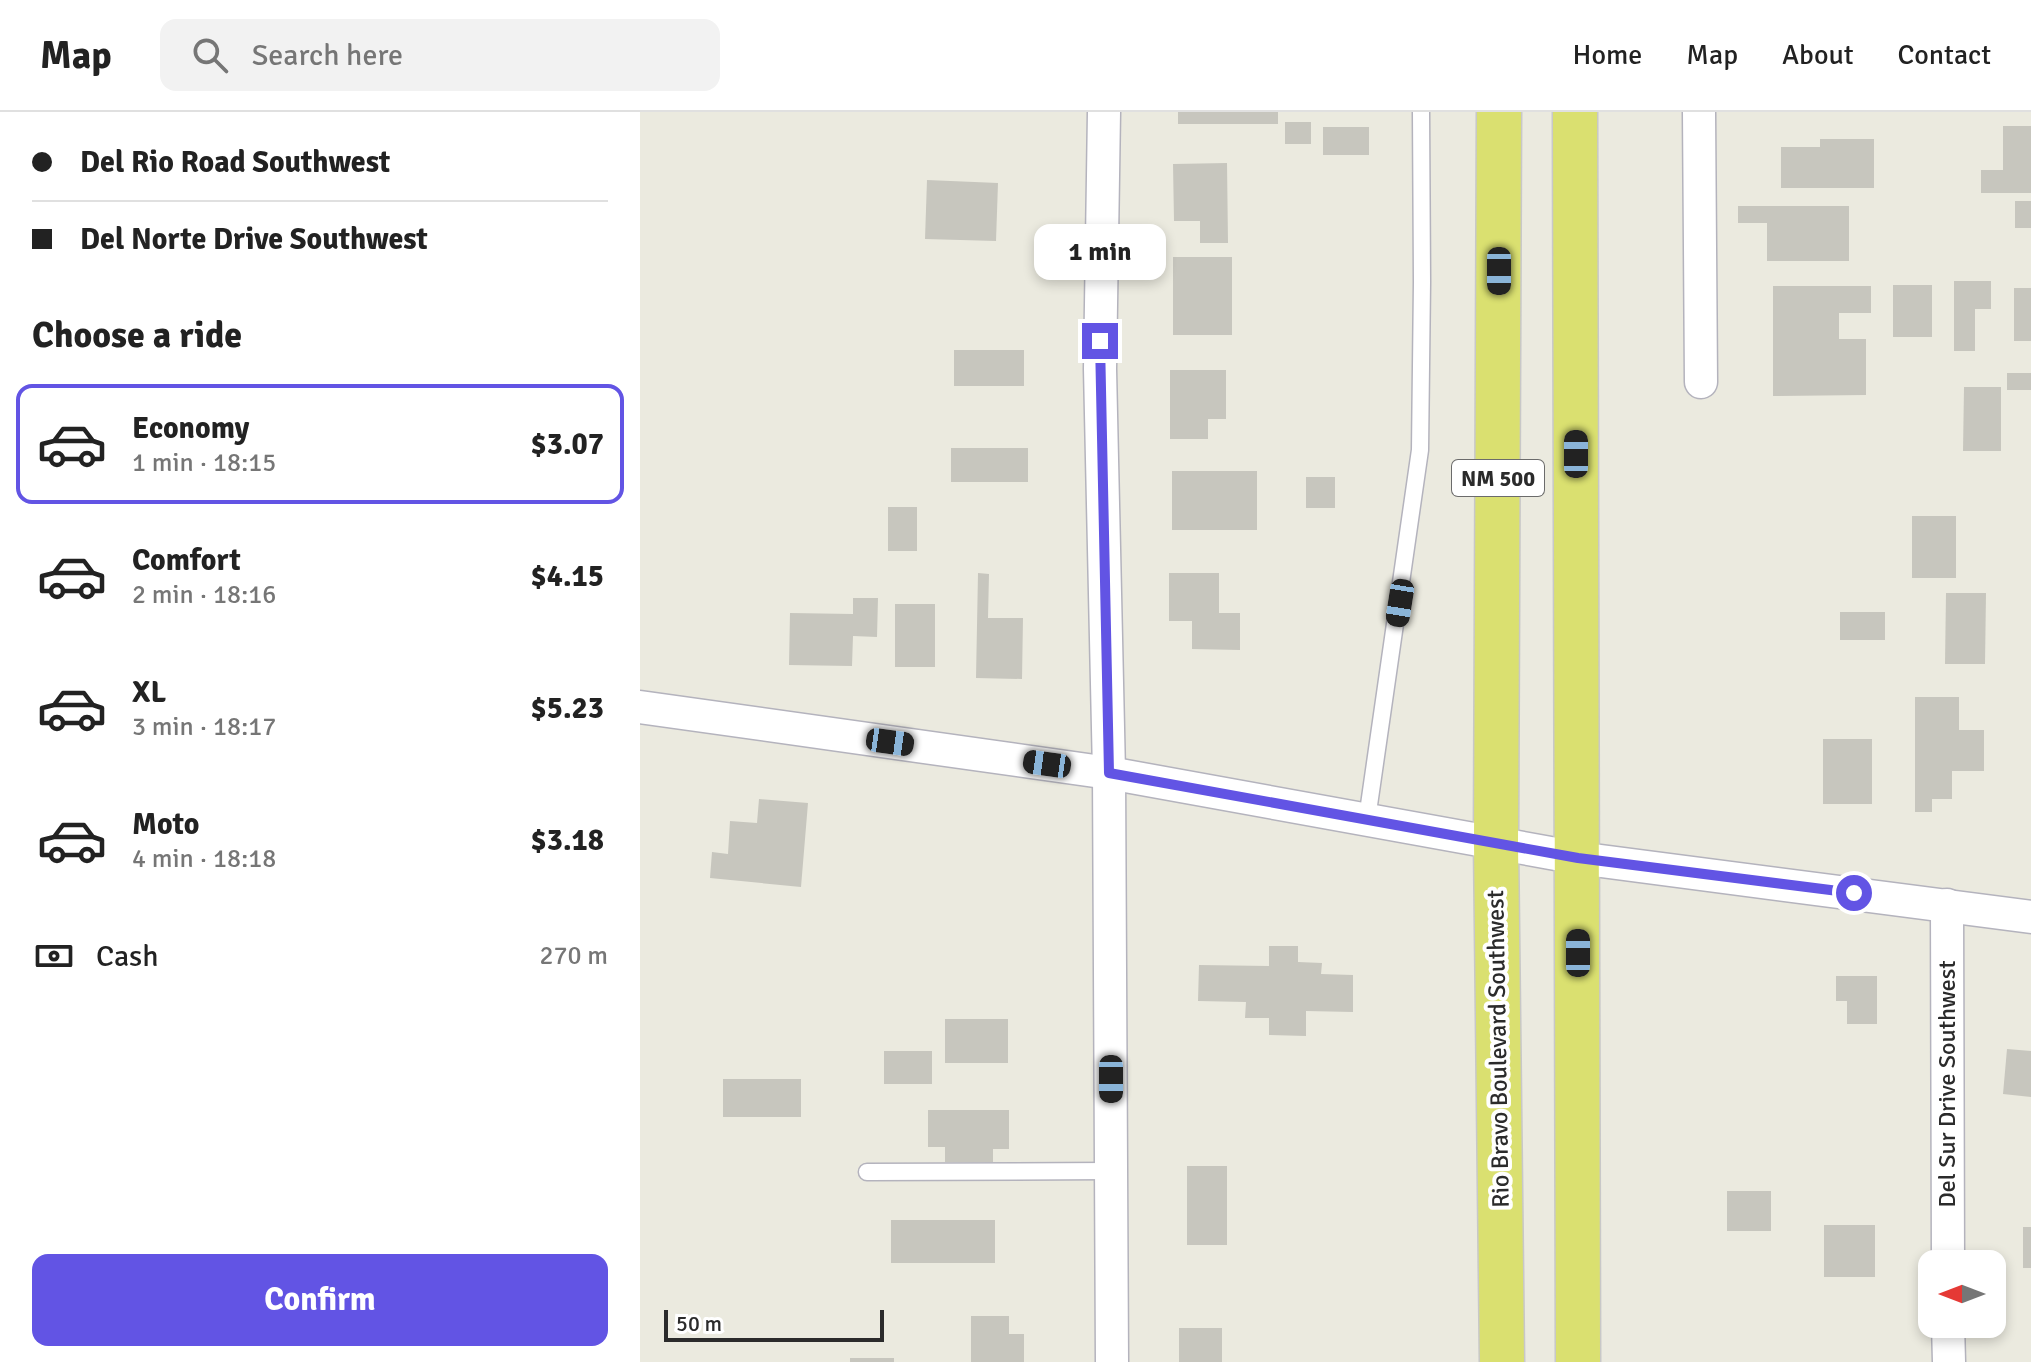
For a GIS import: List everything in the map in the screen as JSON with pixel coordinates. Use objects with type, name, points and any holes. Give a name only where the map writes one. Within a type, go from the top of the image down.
[{"type":"main road","name":"Rio Bravo Boulevard Southwest","points":[[1499,112],[1496,844],[1502,1362]]},
{"type":"main road","name":"NM 500","points":[[1575,112],[1578,1362]]},
{"type":"street","points":[[1104,112],[1100,369],[1109,773],[1112,1362]]},
{"type":"street","points":[[1699,112],[1701,382]]},
{"type":"street","points":[[640,707],[1109,773],[1578,858],[2031,917]]},
{"type":"street","name":"Del Sur Drive Southwest","points":[[1947,905],[1948,1250]]},
{"type":"street","points":[[1948,1338],[1949,1362]]},
{"type":"lane","points":[[1367,819],[1420,450],[1421,112]]},
{"type":"lane","points":[[867,1172],[1111,1171]]},
{"type":"building","points":[[1178,112],[1278,112],[1278,124],[1178,124]]},
{"type":"building","points":[[1285,122],[1311,122],[1311,144],[1285,144]]},
{"type":"building","points":[[2003,126],[2031,126],[2031,193],[1981,193],[1981,170],[2003,170]]},
{"type":"building","points":[[1323,127],[1369,127],[1369,155],[1323,155]]},
{"type":"building","points":[[1820,139],[1874,139],[1874,188],[1781,188],[1781,147],[1820,147]]},
{"type":"building","points":[[1227,163],[1228,243],[1200,243],[1200,221],[1174,221],[1173,164]]},
{"type":"building","points":[[927,180],[998,183],[996,241],[925,239]]},
{"type":"building","points":[[2015,201],[2031,201],[2031,228],[2015,228]]},
{"type":"building","points":[[1738,206],[1849,206],[1849,261],[1767,261],[1767,223],[1738,223]]},
{"type":"building","points":[[1173,257],[1232,257],[1232,335],[1173,335]]},
{"type":"building","points":[[1954,281],[1991,281],[1991,309],[1975,309],[1975,351],[1954,351]]},
{"type":"building","points":[[1893,285],[1932,285],[1932,337],[1893,337]]},
{"type":"building","points":[[1773,286],[1871,286],[1871,313],[1839,313],[1839,339],[1866,339],[1866,395],[1773,396]]},
{"type":"building","points":[[2014,288],[2031,288],[2031,341],[2014,341]]},
{"type":"building","points":[[954,350],[1024,350],[1024,386],[954,386]]},
{"type":"building","points":[[1170,370],[1226,370],[1226,419],[1208,419],[1208,439],[1170,439]]},
{"type":"building","points":[[2007,373],[2031,373],[2031,390],[2007,390]]},
{"type":"building","points":[[1964,387],[2001,387],[2001,451],[1963,451]]},
{"type":"building","points":[[951,448],[1028,448],[1028,482],[951,482]]},
{"type":"building","points":[[1172,471],[1257,471],[1257,530],[1172,530]]},
{"type":"building","points":[[1306,477],[1335,477],[1335,508],[1306,508]]},
{"type":"building","points":[[888,507],[917,507],[917,551],[888,551]]},
{"type":"building","points":[[1912,516],[1956,516],[1956,578],[1912,578]]},
{"type":"building","points":[[978,573],[989,574],[988,618],[1023,618],[1022,679],[976,678]]},
{"type":"building","points":[[1169,573],[1219,573],[1219,613],[1240,613],[1240,650],[1192,649],[1192,621],[1169,621]]},
{"type":"building","points":[[1946,593],[1986,593],[1985,664],[1945,664]]},
{"type":"building","points":[[853,598],[878,598],[877,637],[853,636],[852,666],[789,665],[790,613],[853,614]]},
{"type":"building","points":[[895,604],[935,604],[935,667],[895,667]]},
{"type":"building","points":[[1840,612],[1885,612],[1885,640],[1840,640]]},
{"type":"building","points":[[1915,697],[1959,697],[1959,730],[1984,730],[1984,771],[1952,771],[1952,799],[1932,799],[1932,812],[1915,812]]},
{"type":"building","points":[[1823,739],[1872,739],[1872,804],[1823,804]]},
{"type":"building","points":[[759,799],[808,803],[801,887],[710,878],[712,852],[728,854],[730,821],[757,823]]},
{"type":"building","points":[[1269,946],[1298,946],[1298,962],[1322,963],[1321,974],[1353,975],[1353,1012],[1306,1011],[1306,1036],[1269,1035],[1269,1018],[1245,1018],[1246,1002],[1198,1001],[1199,965],[1269,966]]},
{"type":"building","points":[[1836,976],[1877,976],[1877,1024],[1847,1024],[1847,1001],[1836,1001]]},
{"type":"building","points":[[945,1019],[1008,1019],[1008,1063],[945,1063]]},
{"type":"building","points":[[2007,1049],[2031,1051],[2031,1097],[2003,1094]]},
{"type":"building","points":[[884,1051],[932,1051],[932,1084],[884,1084]]},
{"type":"building","points":[[723,1079],[801,1079],[801,1117],[723,1117]]},
{"type":"building","points":[[928,1110],[1009,1110],[1009,1149],[993,1149],[993,1162],[945,1162],[945,1147],[928,1147]]},
{"type":"building","points":[[1187,1166],[1227,1166],[1227,1245],[1187,1245]]},
{"type":"building","points":[[1727,1191],[1771,1191],[1771,1231],[1727,1231]]},
{"type":"building","points":[[891,1220],[995,1220],[995,1263],[891,1263]]},
{"type":"building","points":[[1824,1225],[1875,1225],[1875,1277],[1824,1277]]},
{"type":"building","points":[[2023,1227],[2031,1227],[2031,1268],[2023,1268]]},
{"type":"building","points":[[971,1316],[1009,1316],[1009,1334],[1024,1334],[1024,1362],[971,1362]]},
{"type":"building","points":[[1179,1328],[1222,1328],[1222,1362],[1179,1362]]},
{"type":"building","points":[[850,1358],[894,1358],[894,1362],[850,1362]]},
{"type":"route","points":[[1100,341],[1109,773],[1578,858],[1854,893]]}]
